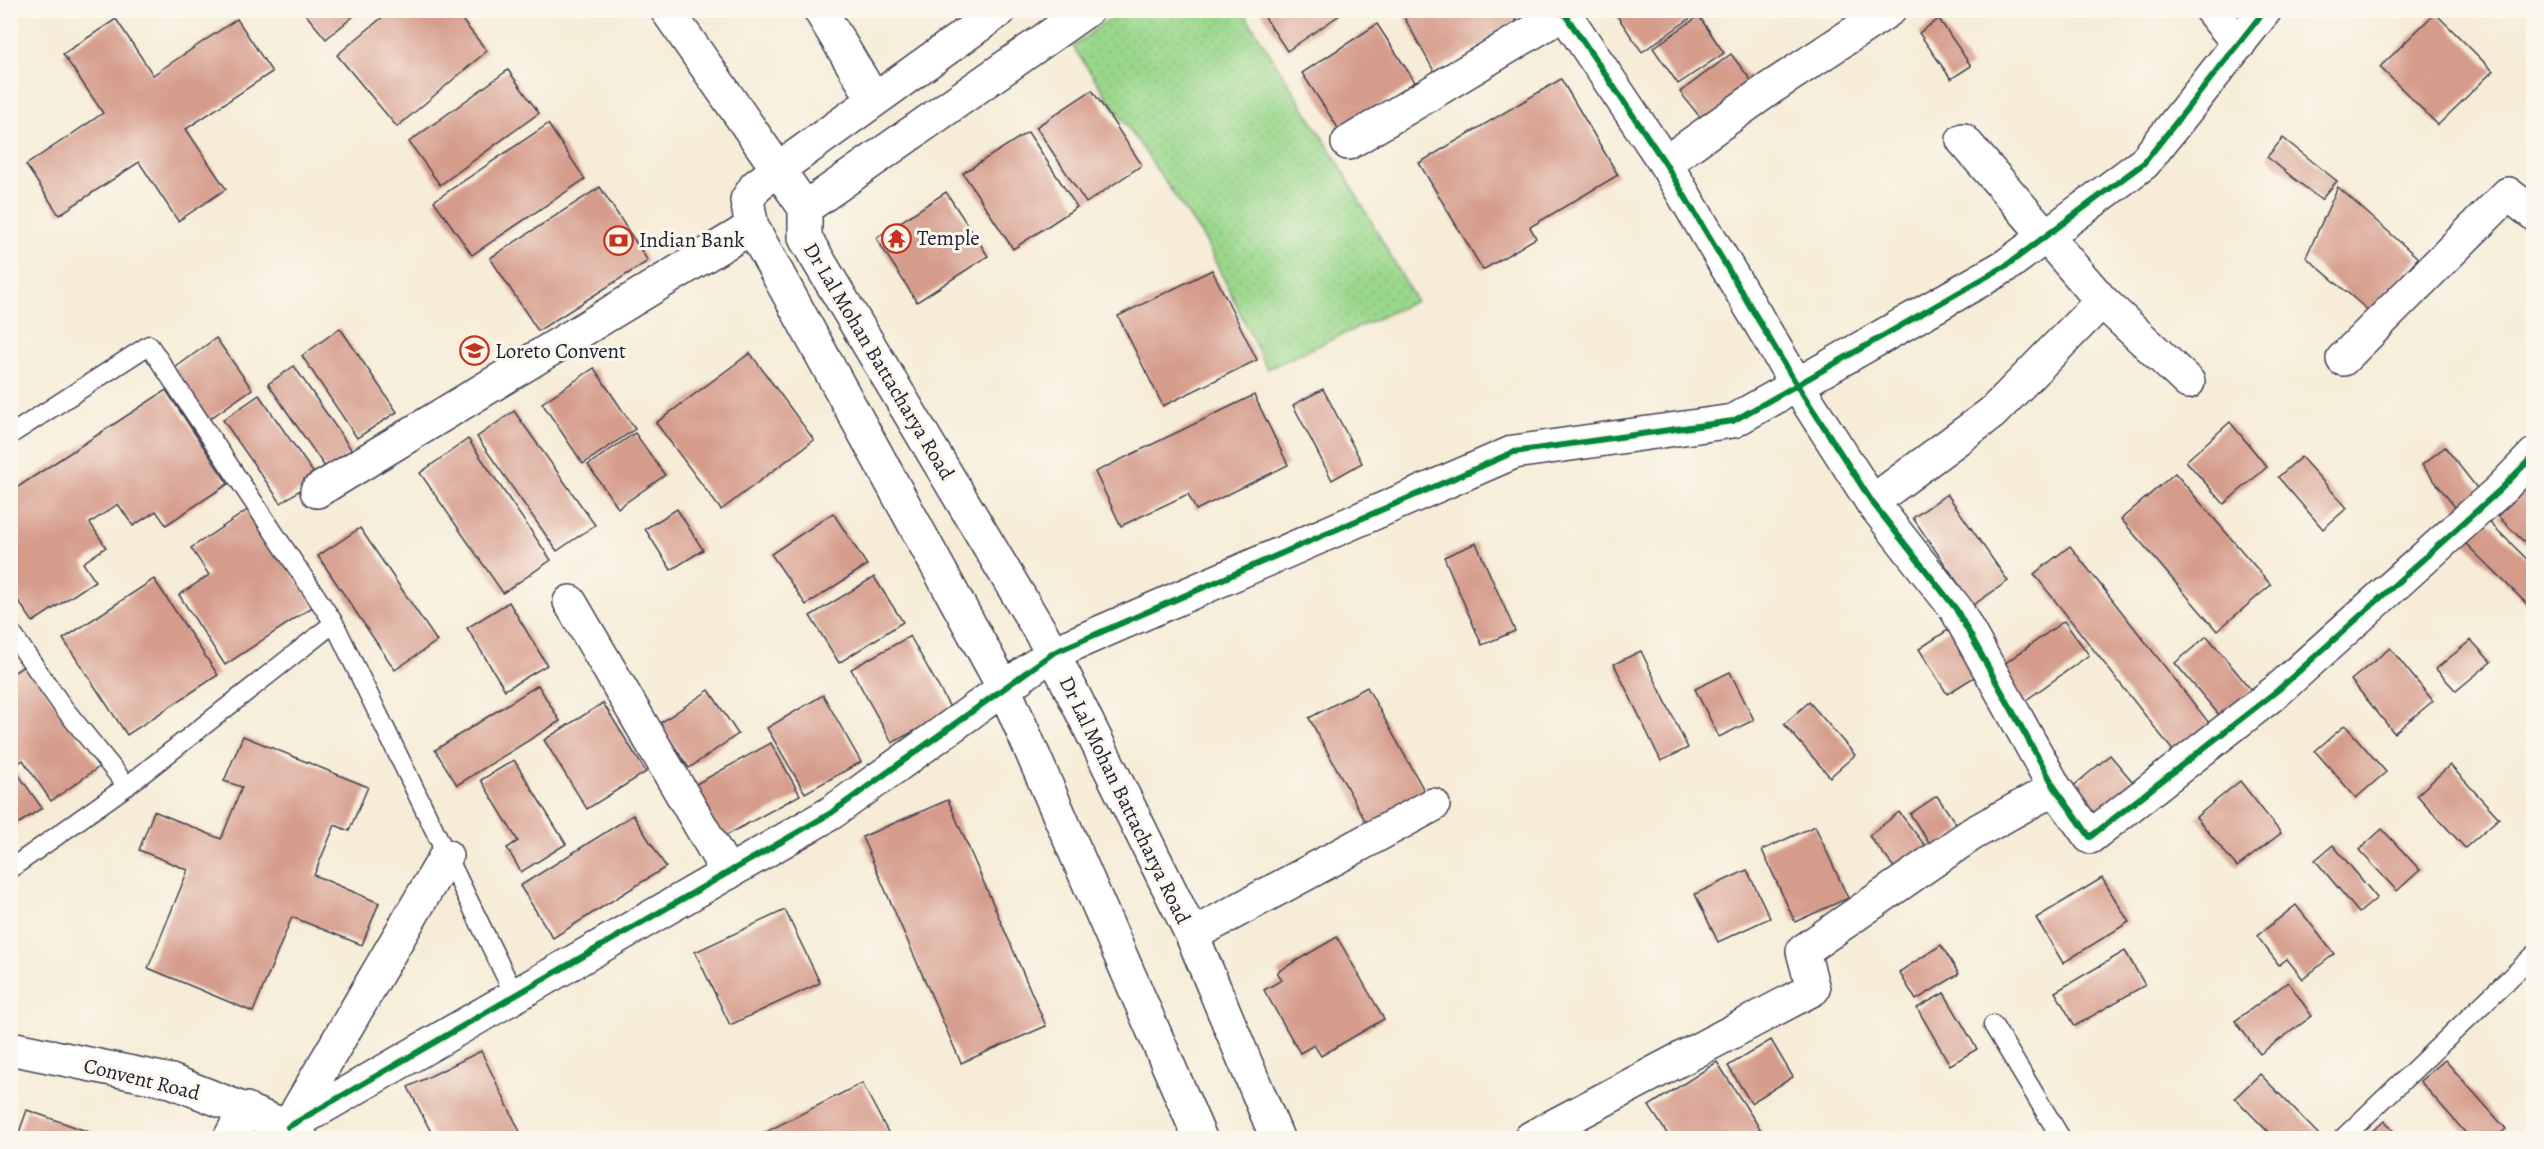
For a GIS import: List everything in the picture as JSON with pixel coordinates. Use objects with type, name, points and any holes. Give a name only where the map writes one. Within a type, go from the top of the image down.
[{"type":"street","points":[[667,10],[805,208],[1087,10]]},
{"type":"street","points":[[820,10],[874,100]]},
{"type":"street","points":[[777,170],[1000,10]]},
{"type":"street","points":[[1665,163],[1769,89],[1889,10]]},
{"type":"street","points":[[2211,10],[2239,44]]},
{"type":"street","points":[[294,1133],[515,996],[831,813],[1053,653],[1514,452],[1733,421],[1797,385],[2007,265],[2144,163],[2265,10]]},
{"type":"street","points":[[1348,143],[1563,12],[1665,163],[1797,385],[1872,502],[1956,609],[2055,788],[2090,837],[2278,690],[2501,489],[2534,455]]},
{"type":"street","points":[[1963,140],[2102,301],[2187,382]]},
{"type":"street","name":"Dr Lal Mohan Battacharya Road","points":[[777,170],[756,186],[747,200],[752,226],[1005,688],[1200,1138]]},
{"type":"street","points":[[2343,359],[2508,194],[2534,214]]},
{"type":"street","name":"Dr Lal Mohan Battacharya Road","points":[[805,208],[805,238],[1053,653],[1192,935],[1277,1138]]},
{"type":"street","points":[[317,491],[752,226]]},
{"type":"street","points":[[1872,502],[1992,413],[2102,301]]},
{"type":"street","points":[[570,602],[728,873]]},
{"type":"street","points":[[1532,1138],[1813,989],[1803,951],[1972,834],[2055,788]]},
{"type":"street","points":[[1192,935],[1433,805]]},
{"type":"street","points":[[294,1133],[446,856]]},
{"type":"street","name":"Convent Road","points":[[10,1048],[171,1081],[246,1109],[294,1133]]},
{"type":"street","points":[[230,1138],[246,1109]]},
{"type":"lane","points":[[10,435],[149,345],[334,623],[515,996]]},
{"type":"lane","points":[[10,869],[127,786],[334,623]]},
{"type":"lane","points":[[10,631],[63,707],[127,786]]},
{"type":"lane","points":[[2343,1138],[2534,955]]},
{"type":"lane","points":[[1993,1025],[2061,1138]]},
{"type":"green space","points":[[1119,11],[1243,11],[1336,159],[1416,301],[1267,369],[1205,240],[1073,47]]},
{"type":"building","points":[[302,10],[361,10],[326,39]]},
{"type":"building","points":[[391,10],[454,10],[487,51],[397,127],[337,55]]},
{"type":"building","points":[[1260,10],[1343,10],[1344,12],[1287,51]]},
{"type":"building","points":[[1416,10],[1510,10],[1518,24],[1434,71],[1404,17]]},
{"type":"building","points":[[1613,10],[1702,10],[1642,52]]},
{"type":"building","points":[[2435,13],[2493,71],[2438,125],[2380,67]]},
{"type":"building","points":[[1699,16],[1724,53],[1678,84],[1653,48]]},
{"type":"building","points":[[116,19],[153,75],[237,19],[272,72],[186,129],[226,189],[178,221],[139,162],[59,215],[26,165],[103,113],[63,54]]},
{"type":"building","points":[[1939,19],[1971,66],[1951,79],[1919,33]]},
{"type":"building","points":[[1377,24],[1415,82],[1340,131],[1302,73]]},
{"type":"building","points":[[1731,54],[1757,88],[1707,126],[1680,92]]},
{"type":"building","points":[[508,70],[539,113],[440,185],[409,142]]},
{"type":"building","points":[[1561,79],[1618,175],[1530,227],[1536,238],[1483,270],[1419,163]]},
{"type":"building","points":[[1092,90],[1142,165],[1086,203],[1036,127]]},
{"type":"building","points":[[548,124],[585,179],[472,255],[434,201]]},
{"type":"building","points":[[1028,132],[1077,207],[1013,249],[963,173]]},
{"type":"building","points":[[2283,138],[2337,181],[2321,200],[2267,157]]},
{"type":"building","points":[[600,187],[648,261],[538,331],[490,258]]},
{"type":"building","points":[[2338,187],[2418,258],[2370,312],[2306,257]]},
{"type":"building","points":[[946,192],[988,256],[917,302],[876,238]]},
{"type":"building","points":[[1212,270],[1257,360],[1163,406],[1118,316]]},
{"type":"building","points":[[340,328],[397,412],[357,438],[302,356]]},
{"type":"building","points":[[216,338],[252,389],[208,420],[172,370]]},
{"type":"building","points":[[750,353],[814,440],[721,510],[656,423]]},
{"type":"building","points":[[294,366],[353,452],[327,470],[268,384]]},
{"type":"building","points":[[594,368],[635,429],[583,464],[542,403]]},
{"type":"building","points":[[1323,389],[1362,463],[1332,480],[1293,405]]},
{"type":"building","points":[[166,390],[228,484],[166,525],[156,511],[133,526],[118,504],[90,523],[106,547],[83,563],[95,581],[33,622],[10,589],[10,492]]},
{"type":"building","points":[[259,395],[317,478],[281,503],[223,420]]},
{"type":"building","points":[[1254,395],[1288,465],[1196,510],[1188,494],[1121,526],[1095,472]]},
{"type":"building","points":[[514,411],[595,525],[557,551],[477,437]]},
{"type":"building","points":[[2230,422],[2267,467],[2224,504],[2186,461]]},
{"type":"building","points":[[635,433],[665,475],[618,508],[588,465]]},
{"type":"building","points":[[468,439],[551,560],[503,593],[420,473]]},
{"type":"building","points":[[2445,447],[2484,497],[2461,515],[2422,465]]},
{"type":"building","points":[[2301,457],[2347,508],[2323,529],[2278,477]]},
{"type":"building","points":[[2175,473],[2271,585],[2217,631],[2121,519]]},
{"type":"building","points":[[2527,487],[2534,494],[2534,552],[2498,516]]},
{"type":"building","points":[[1947,494],[2008,581],[1973,605],[1913,518]]},
{"type":"building","points":[[249,509],[314,606],[225,665],[179,595],[209,575],[191,548]]},
{"type":"building","points":[[677,509],[703,550],[671,570],[645,529]]},
{"type":"building","points":[[833,513],[867,565],[806,605],[771,554]]},
{"type":"building","points":[[2486,519],[2534,566],[2534,611],[2464,542]]},
{"type":"building","points":[[360,528],[437,641],[395,670],[318,556]]},
{"type":"building","points":[[1476,543],[1515,631],[1482,645],[1444,557]]},
{"type":"building","points":[[2070,546],[2217,733],[2181,761],[2034,574]]},
{"type":"building","points":[[874,577],[903,622],[839,663],[810,616]]},
{"type":"building","points":[[154,579],[218,675],[127,735],[63,639]]},
{"type":"building","points":[[509,602],[547,665],[505,690],[467,628]]},
{"type":"building","points":[[2064,621],[2089,655],[2022,703],[1997,669]]},
{"type":"building","points":[[1954,626],[1984,671],[1947,694],[1919,649]]},
{"type":"building","points":[[910,636],[952,711],[892,743],[851,669]]},
{"type":"building","points":[[2207,636],[2252,691],[2221,717],[2175,663]]},
{"type":"building","points":[[2471,640],[2491,662],[2456,691],[2436,669]]},
{"type":"building","points":[[2390,648],[2433,701],[2394,733],[2351,680]]},
{"type":"building","points":[[1641,651],[1688,748],[1661,761],[1614,664]]},
{"type":"building","points":[[27,664],[99,767],[51,801],[23,760],[13,767],[42,808],[10,829],[10,675]]},
{"type":"building","points":[[1730,672],[1754,720],[1719,737],[1695,689]]},
{"type":"building","points":[[538,685],[560,721],[457,785],[435,750]]},
{"type":"building","points":[[1367,687],[1426,794],[1368,826],[1309,718]]},
{"type":"building","points":[[709,690],[738,734],[689,768],[659,724]]},
{"type":"building","points":[[823,695],[861,762],[805,793],[767,728]]},
{"type":"building","points":[[1809,702],[1855,755],[1830,777],[1784,724]]},
{"type":"building","points":[[603,703],[646,772],[587,809],[544,740]]},
{"type":"building","points":[[2345,725],[2386,772],[2356,798],[2315,751]]},
{"type":"building","points":[[243,736],[368,787],[349,831],[335,825],[314,875],[379,903],[362,945],[292,917],[253,1012],[148,968],[188,870],[139,850],[154,811],[221,839],[242,787],[224,781]]},
{"type":"building","points":[[771,743],[800,795],[716,841],[687,789]]},
{"type":"building","points":[[2110,755],[2138,788],[2092,827],[2064,794]]},
{"type":"building","points":[[514,760],[566,844],[521,872],[507,848],[518,841],[481,780]]},
{"type":"building","points":[[2450,765],[2499,818],[2465,848],[2417,795]]},
{"type":"building","points":[[2240,781],[2281,833],[2237,867],[2196,817]]},
{"type":"building","points":[[1937,796],[1961,831],[1933,849],[1910,814]]},
{"type":"building","points":[[948,800],[1046,1026],[961,1063],[862,837]]},
{"type":"building","points":[[1899,812],[1931,853],[1901,876],[1869,836]]},
{"type":"building","points":[[633,815],[666,867],[553,938],[520,886]]},
{"type":"building","points":[[1815,826],[1848,898],[1795,922],[1762,850]]},
{"type":"building","points":[[2382,829],[2420,870],[2397,891],[2359,850]]},
{"type":"building","points":[[2333,845],[2377,898],[2359,913],[2315,860]]},
{"type":"building","points":[[1747,870],[1770,918],[1718,942],[1695,894]]},
{"type":"building","points":[[2102,878],[2129,922],[2063,963],[2036,918]]},
{"type":"building","points":[[2296,905],[2334,954],[2303,979],[2287,959],[2279,965],[2257,936]]},
{"type":"building","points":[[785,910],[820,983],[730,1025],[695,952]]},
{"type":"building","points":[[1337,937],[1384,1019],[1321,1056],[1314,1045],[1300,1053],[1264,990],[1282,980],[1277,972]]},
{"type":"building","points":[[1941,945],[1959,974],[1916,1000],[1899,972]]},
{"type":"building","points":[[2125,951],[2145,985],[2075,1026],[2055,992]]},
{"type":"building","points":[[2288,982],[2312,1016],[2260,1054],[2235,1021]]},
{"type":"building","points":[[1944,993],[1977,1049],[1950,1065],[1917,1008]]},
{"type":"building","points":[[1771,1040],[1793,1077],[1751,1103],[1728,1066]]},
{"type":"building","points":[[481,1051],[523,1138],[434,1138],[408,1087]]},
{"type":"building","points":[[2445,1060],[2506,1129],[2495,1138],[2470,1138],[2420,1081]]},
{"type":"building","points":[[1717,1062],[1766,1138],[1670,1138],[1649,1106]]},
{"type":"building","points":[[2260,1074],[2322,1138],[2274,1138],[2235,1098]]},
{"type":"building","points":[[862,1083],[891,1138],[754,1138]]},
{"type":"building","points":[[27,1110],[106,1138],[17,1138]]},
{"type":"building","points":[[2385,1121],[2399,1138],[2363,1138]]},
{"type":"cycle path","points":[[1562,10],[1665,163],[1797,385],[1872,502],[1956,609],[2055,788],[2090,837],[2278,690],[2501,489],[2534,455]]},
{"type":"cycle path","points":[[288,1127],[831,813],[1053,653],[1514,452],[1733,421],[1797,385],[2007,265],[2144,163],[2265,10]]},
{"type":"place","name":"Temple","points":[[896,238]]},
{"type":"place","name":"Indian Bank","points":[[618,240]]},
{"type":"place","name":"Loreto Convent","points":[[474,351]]}]
